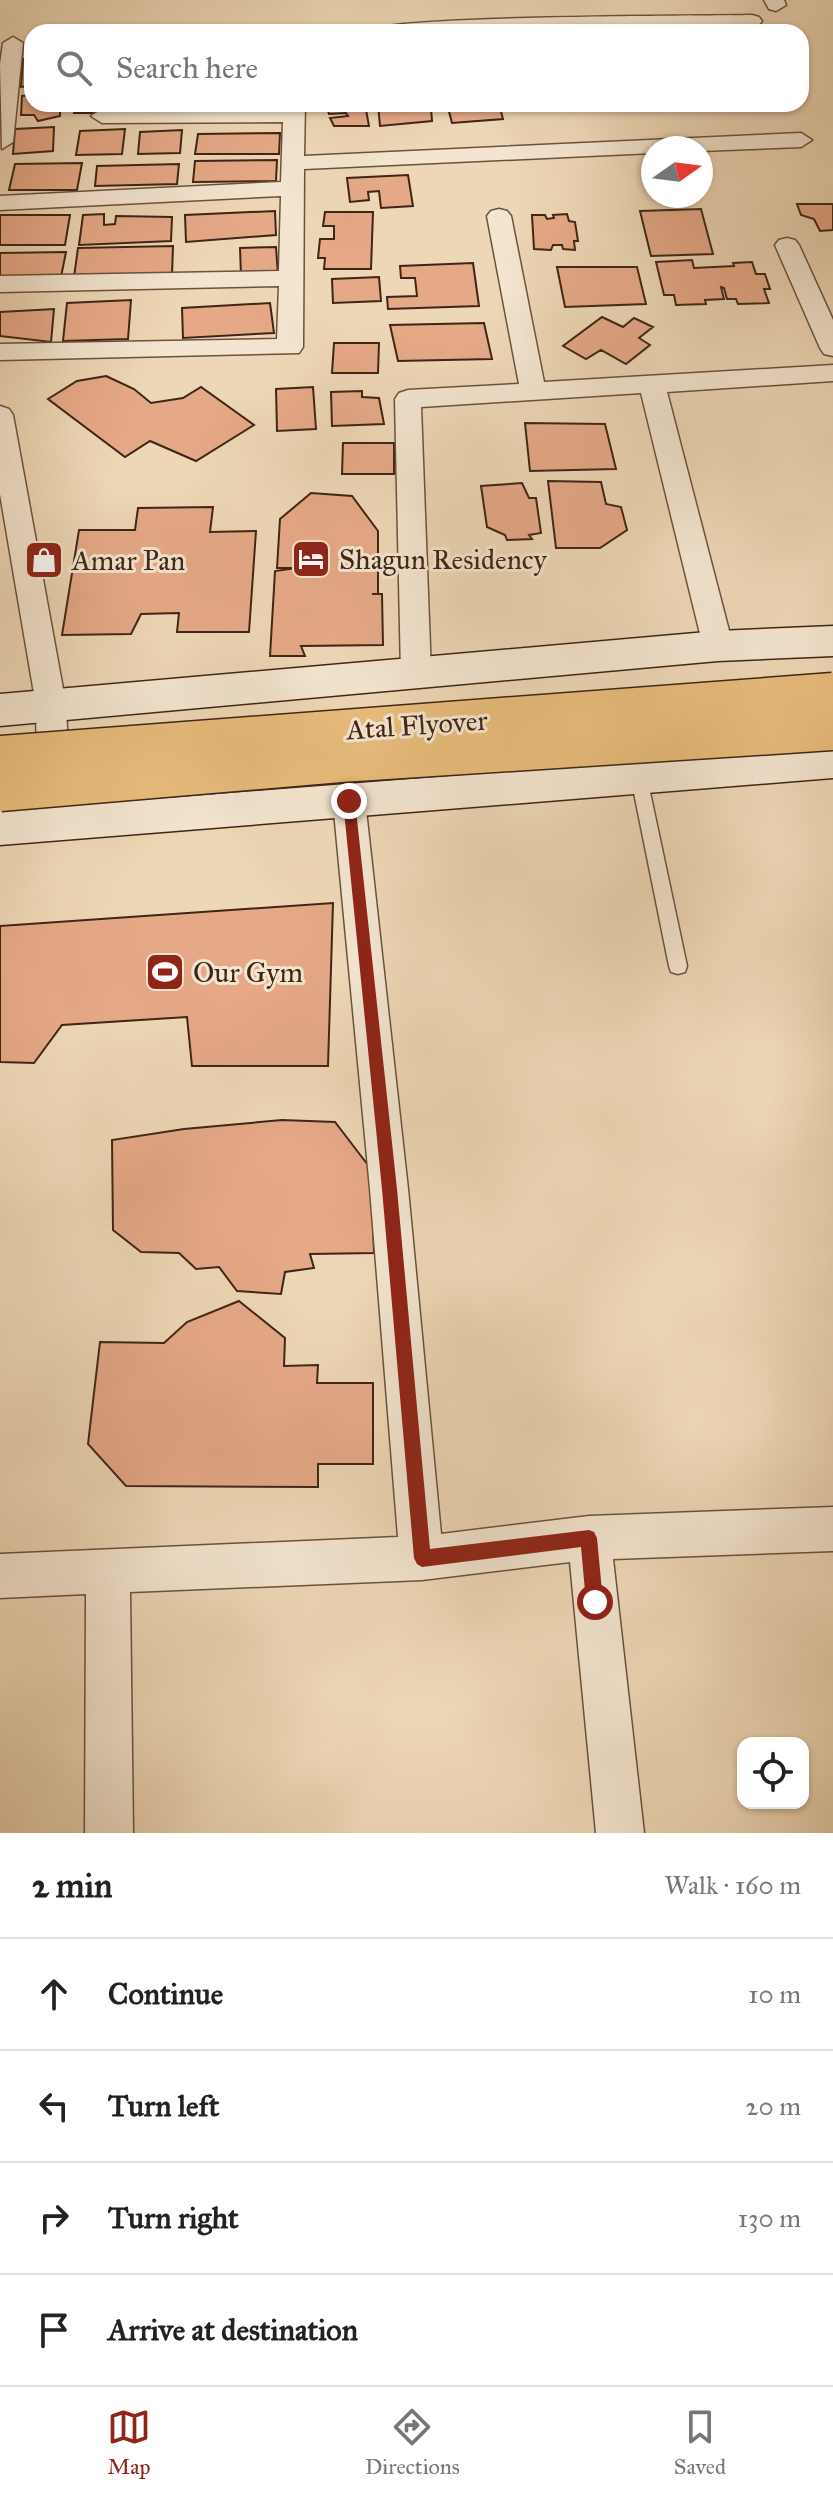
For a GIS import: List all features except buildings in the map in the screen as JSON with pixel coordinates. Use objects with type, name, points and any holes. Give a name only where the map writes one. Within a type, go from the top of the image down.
[{"type":"main road","name":"Atal Flyover","points":[[0,756],[833,693]]},
{"type":"main road","name":"Atal Flyover","points":[[0,791],[340,762],[833,730]]},
{"type":"street","points":[[431,0],[439,24]]},
{"type":"street","points":[[685,0],[692,22]]},
{"type":"street","points":[[591,24],[752,21]]},
{"type":"street","points":[[2,142],[15,43]]},
{"type":"street","points":[[102,116],[230,112]]},
{"type":"street","points":[[0,352],[290,347],[294,112]]},
{"type":"street","points":[[0,203],[293,176],[801,140]]},
{"type":"street","points":[[499,216],[533,391]]},
{"type":"street","points":[[787,245],[833,348]]},
{"type":"street","points":[[0,284],[292,278]]},
{"type":"street","points":[[416,673],[408,399],[833,373]]},
{"type":"street","points":[[652,384],[718,646]]},
{"type":"street","points":[[0,415],[51,705],[54,825]]},
{"type":"street","points":[[0,710],[718,646],[833,641]]},
{"type":"street","points":[[0,828],[833,762]]},
{"type":"street","points":[[349,801],[389,1189],[422,1558]]},
{"type":"street","points":[[0,1576],[108,1574],[422,1558],[589,1538],[833,1529]]},
{"type":"street","points":[[589,1538],[620,1833]]},
{"type":"street","points":[[108,1574],[109,1833]]},
{"type":"lane","points":[[639,778],[678,966]]},
{"type":"place","name":"Shagun Residency","points":[[311,559]]},
{"type":"place","name":"Amar Pan","points":[[44,560]]},
{"type":"place","name":"Our Gym","points":[[165,972]]},
{"type":"route","points":[[349,801],[389,1189],[422,1558],[589,1538],[595,1602]]}]
